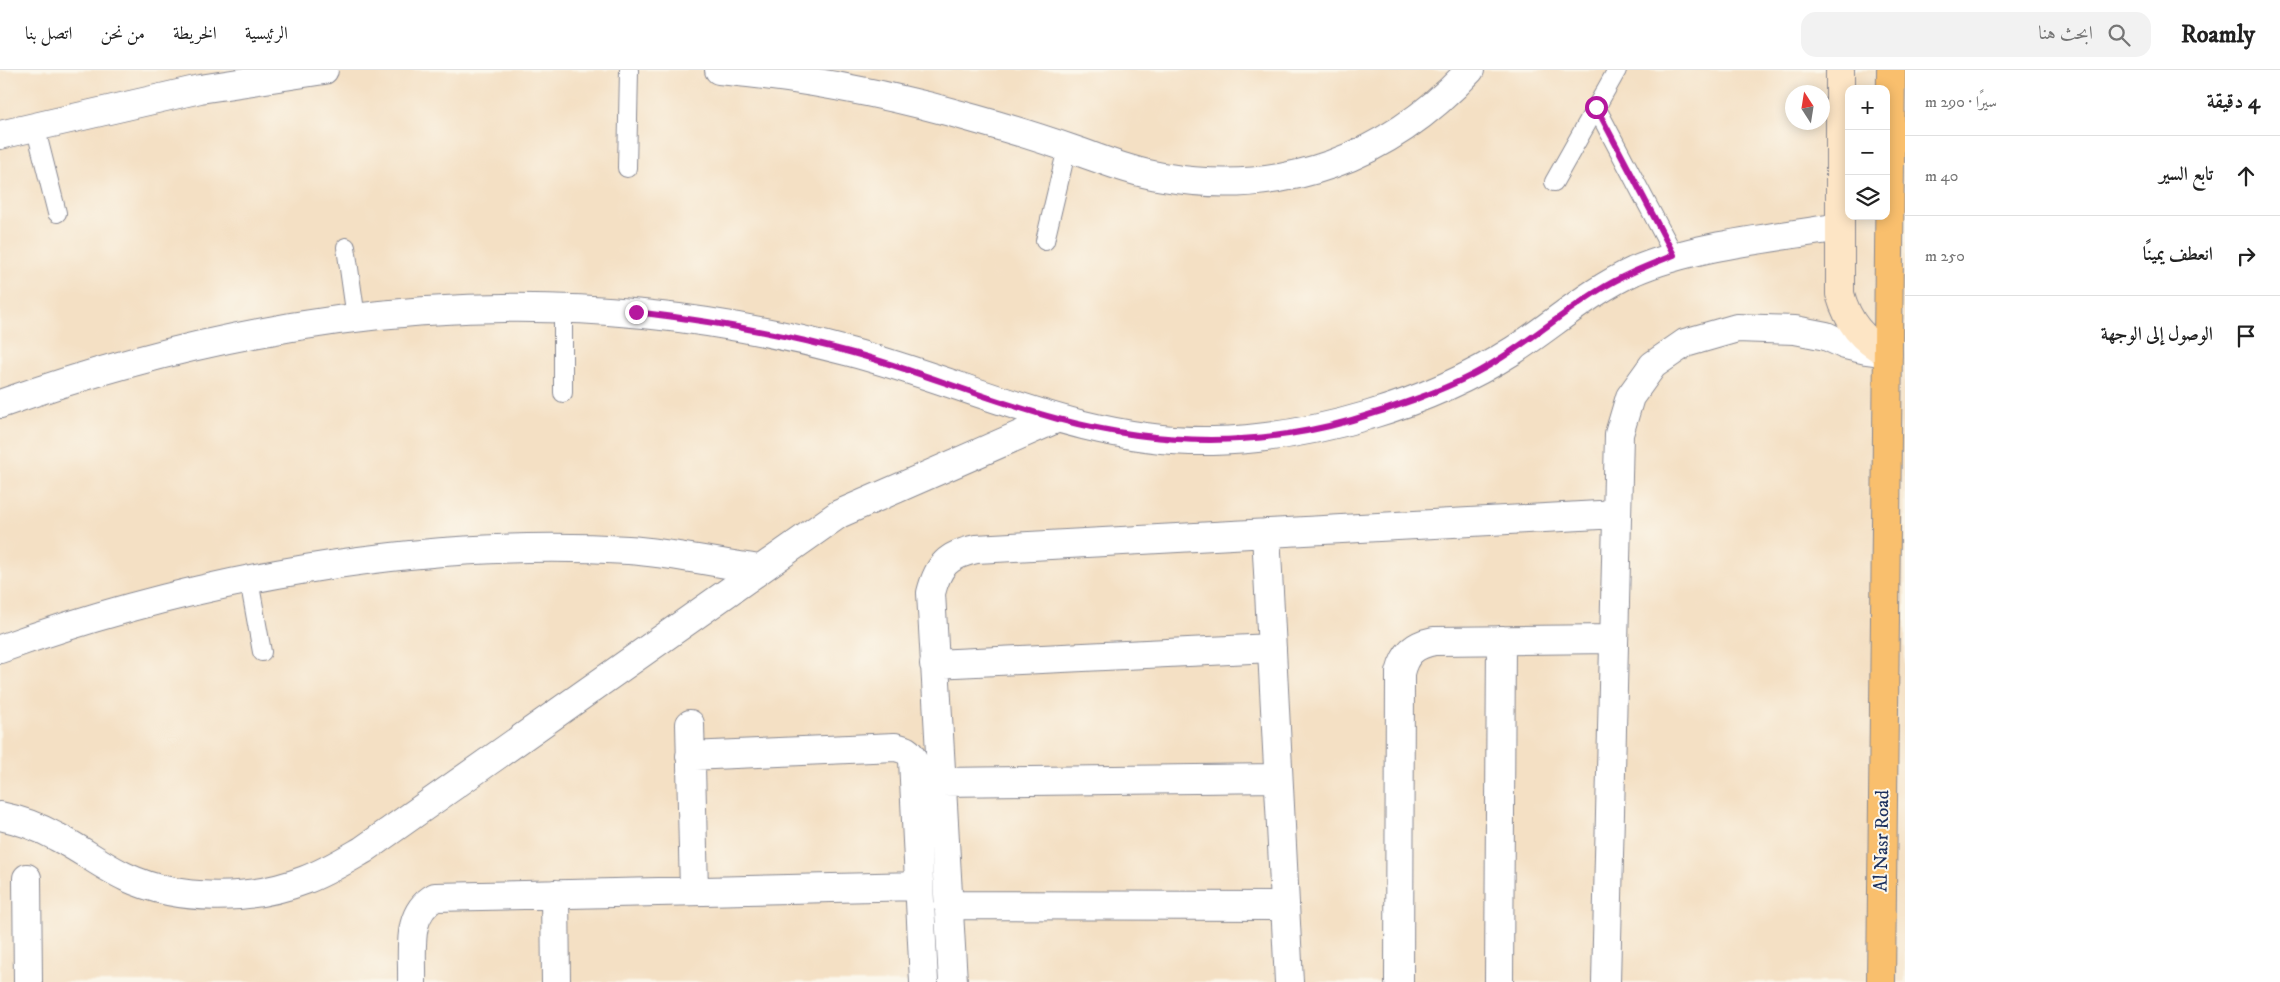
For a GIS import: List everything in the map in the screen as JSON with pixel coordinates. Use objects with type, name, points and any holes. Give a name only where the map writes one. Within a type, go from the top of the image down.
[{"type":"highway","name":"Al Nasr Road","points":[[1881,982],[1896,353],[1892,70]]},
{"type":"street","points":[[0,134],[200,89],[324,70]]},
{"type":"street","points":[[719,70],[820,84],[897,100],[974,119],[1124,168],[1162,177],[1220,183],[1278,179],[1316,171],[1343,161],[1387,140],[1448,94],[1470,70]]},
{"type":"street","points":[[1840,70],[1840,294],[1844,311],[1862,337],[1874,346],[1896,353]]},
{"type":"street","points":[[0,404],[117,366],[191,347],[265,332],[416,311],[480,307],[563,307],[646,313],[782,335],[854,353],[1056,419],[1114,433],[1161,439],[1210,441],[1258,438],[1306,431],[1352,420],[1478,372],[1524,344],[1602,288],[1631,272],[1674,255],[1840,227]]},
{"type":"street","points":[[1606,982],[1619,434],[1630,397],[1652,365],[1685,343],[1736,328],[1795,330],[1826,336],[1866,350],[1896,353]]},
{"type":"street","points":[[0,816],[37,827],[58,837],[96,862],[127,878],[156,887],[186,893],[223,895],[275,889],[304,880],[334,867],[363,850],[839,514],[1056,419]]},
{"type":"street","points":[[953,982],[931,592],[935,576],[945,562],[959,553],[976,549],[1617,514]]},
{"type":"street","points":[[1266,533],[1289,982]]},
{"type":"street","points":[[0,649],[122,609],[248,580],[351,563],[429,554],[507,550],[630,550],[759,569]]},
{"type":"street","points":[[1399,982],[1400,673],[1403,660],[1410,650],[1422,643],[1434,641],[1614,639]]},
{"type":"street","points":[[1499,982],[1501,640]]},
{"type":"street","points":[[934,664],[1272,648]]},
{"type":"street","points":[[690,724],[694,890]]},
{"type":"street","points":[[690,756],[895,747],[905,749],[910,753],[913,760],[924,982]]},
{"type":"street","points":[[941,782],[1278,778]]},
{"type":"street","points":[[27,878],[28,982]]},
{"type":"street","points":[[412,982],[413,927],[416,914],[424,904],[435,897],[919,886]]},
{"type":"street","points":[[555,894],[556,982]]},
{"type":"street","points":[[948,905],[1285,906]]},
{"type":"lane","points":[[627,168],[629,70]]},
{"type":"lane","points":[[1554,182],[1617,70]]},
{"type":"lane","points":[[1596,107],[1674,255]]},
{"type":"lane","points":[[35,126],[57,213]]},
{"type":"lane","points":[[1045,241],[1067,148]]},
{"type":"lane","points":[[346,247],[356,318]]},
{"type":"lane","points":[[563,307],[563,393]]},
{"type":"lane","points":[[248,580],[262,652]]},
{"type":"route","points":[[636,312],[710,322],[782,335],[854,353],[1056,419],[1114,433],[1161,439],[1210,441],[1258,438],[1306,431],[1352,420],[1434,391],[1478,372],[1546,328],[1602,288],[1631,272],[1674,255],[1596,107]]}]
